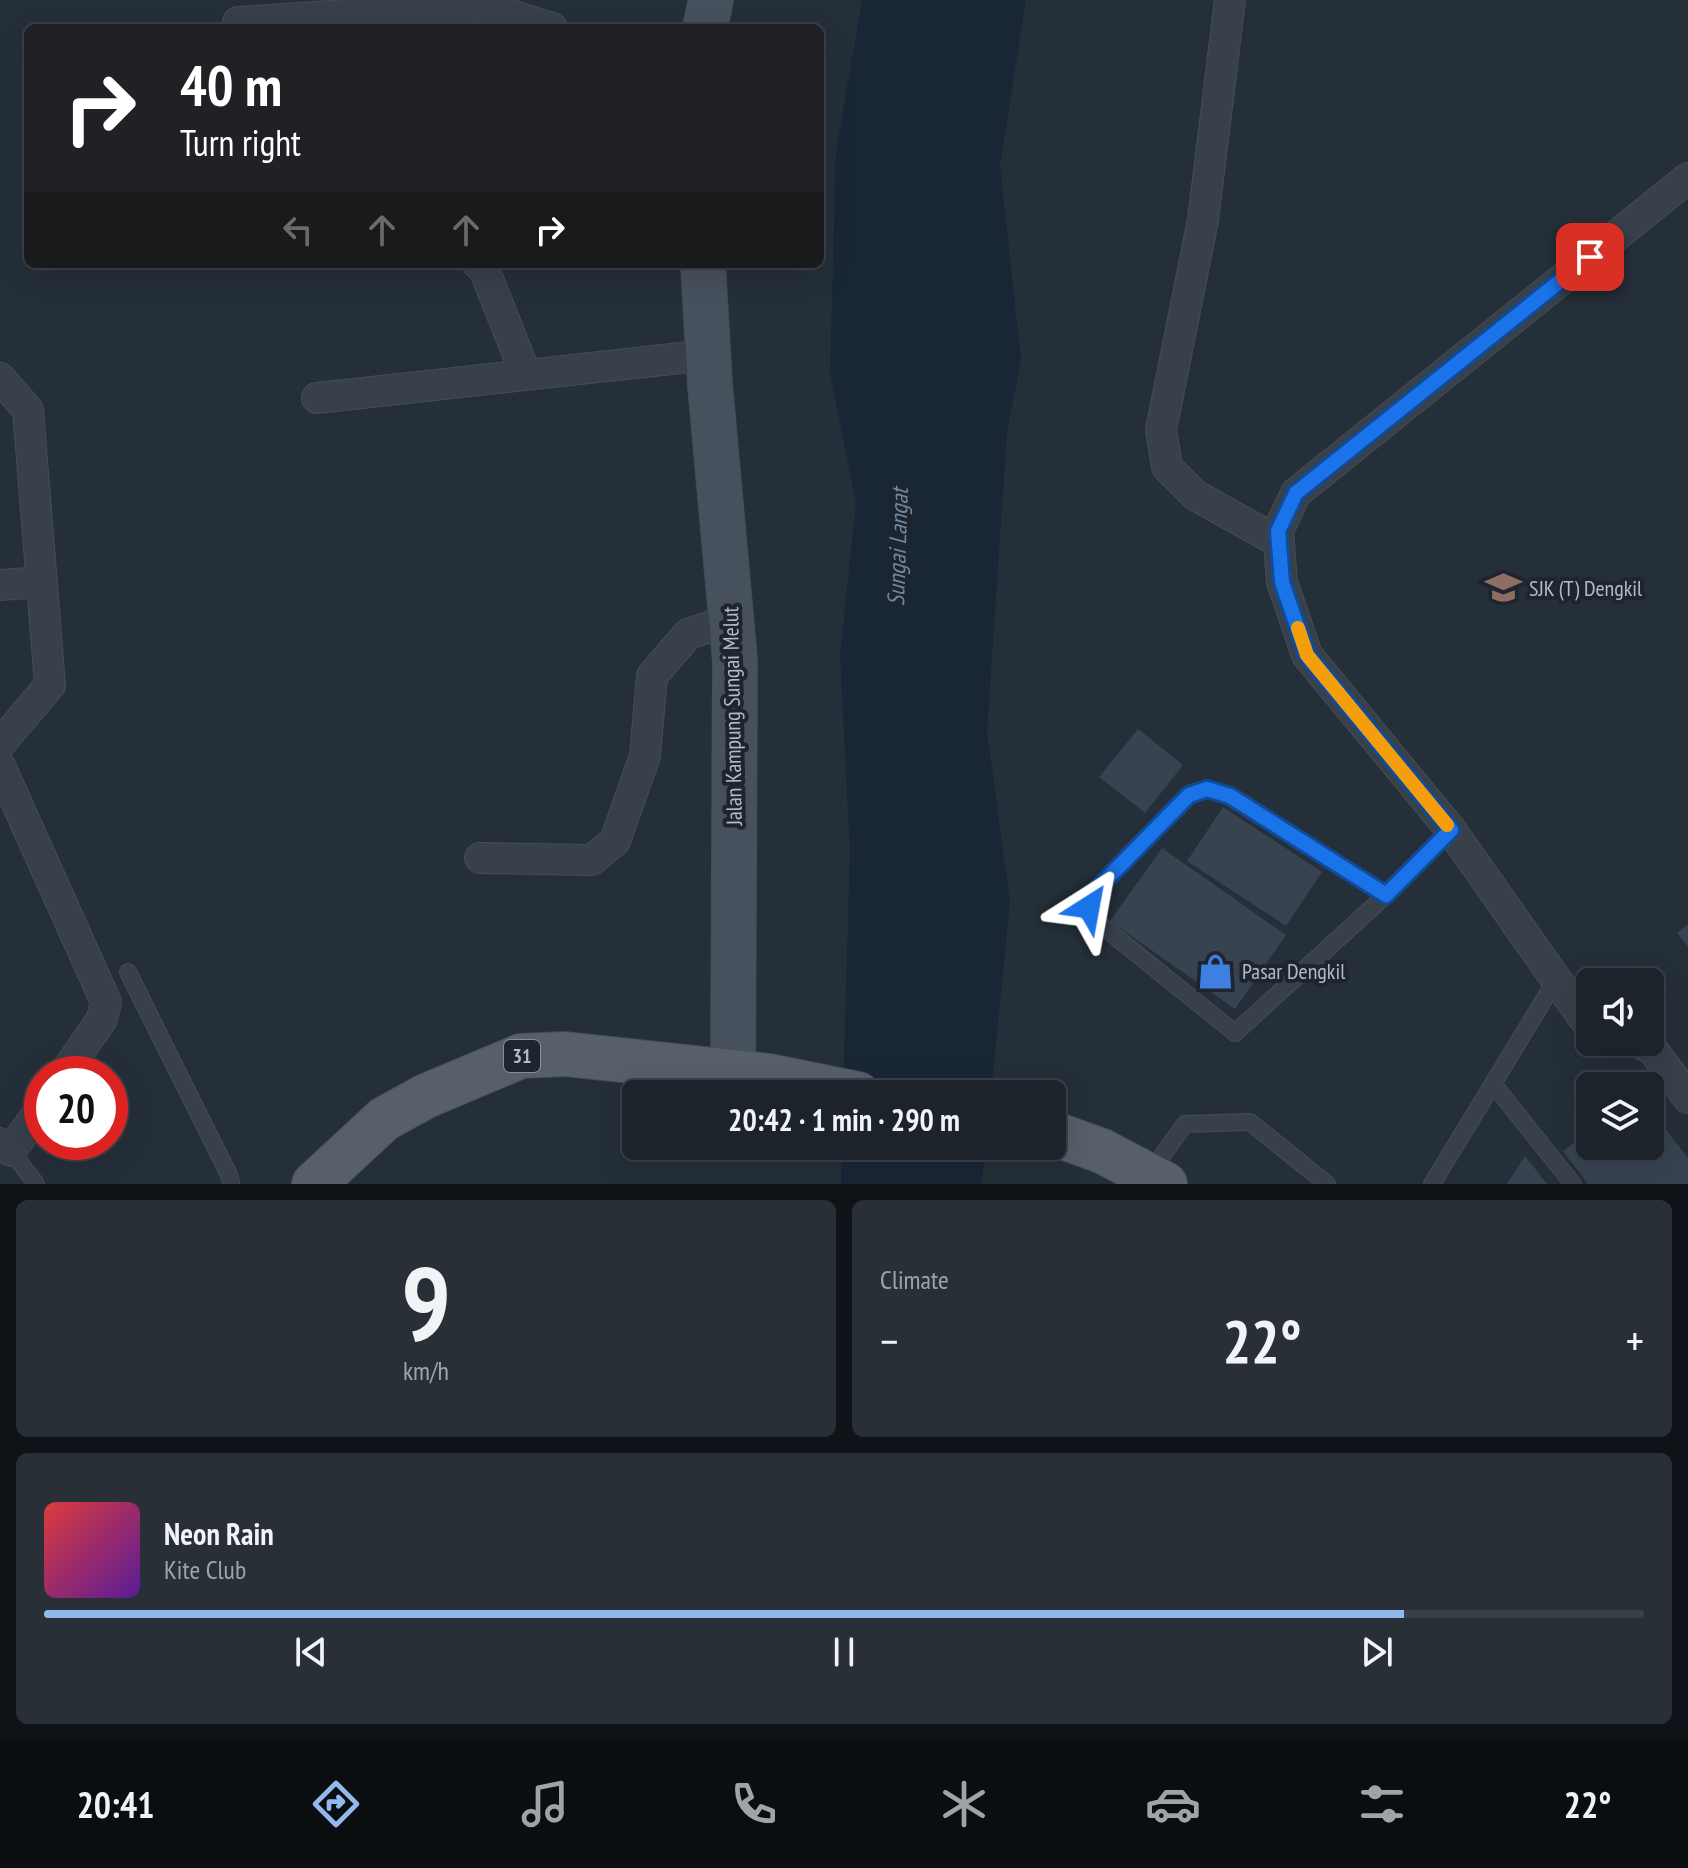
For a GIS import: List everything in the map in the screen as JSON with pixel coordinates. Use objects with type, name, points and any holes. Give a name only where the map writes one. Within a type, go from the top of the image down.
[{"type":"main road","points":[[706,24],[711,0]]},
{"type":"main road","name":"Jalan Kampung Sungai Melut","points":[[703,268],[735,661],[751,1074]]},
{"type":"main road","name":"31","points":[[314,1184],[384,1119],[426,1096],[521,1056],[565,1054],[783,1080]]},
{"type":"main road","points":[[1066,1138],[1102,1151],[1152,1181]]},
{"type":"street","points":[[1230,0],[1203,220],[1161,430],[1167,467],[1195,495],[1279,542]]},
{"type":"street","points":[[238,22],[483,6],[539,24]]},
{"type":"street","points":[[1576,1008],[1451,830],[1307,655],[1282,582],[1278,531],[1296,493],[1688,178]]},
{"type":"street","points":[[483,268],[526,375]]},
{"type":"street","points":[[317,398],[708,355]]},
{"type":"street","points":[[0,378],[28,410],[50,685],[0,744]]},
{"type":"street","points":[[0,585],[42,582]]},
{"type":"street","points":[[480,858],[592,860],[615,841],[645,756],[652,676],[688,634],[731,620]]},
{"type":"street","points":[[0,766],[106,1002],[102,1019],[76,1056]]},
{"type":"street","points":[[1657,1056],[1688,1098]]},
{"type":"street","points":[[6,1143],[24,1125]]},
{"type":"lane","points":[[1386,895],[1230,796],[1207,789],[1189,795],[1178,806],[1092,894],[1089,907],[1091,917],[1235,1033],[1386,895],[1451,830]]},
{"type":"lane","points":[[128,972],[231,1184]]},
{"type":"lane","points":[[1432,1184],[1556,980]]},
{"type":"lane","points":[[1494,1085],[1573,1184]]},
{"type":"lane","points":[[1152,1181],[1185,1124],[1250,1122],[1327,1184]]},
{"type":"lane","points":[[6,1143],[36,1184]]},
{"type":"water","name":"Sungai Langat","points":[[862,0],[1026,0],[1000,165],[1021,360],[1007,432],[987,731],[1010,902],[992,1080],[843,1080],[850,850],[840,655],[856,503],[830,373],[836,152]]},
{"type":"water","points":[[842,1160],[984,1160],[981,1184],[841,1184]]},
{"type":"building","points":[[1138,729],[1183,765],[1145,813],[1099,777]]},
{"type":"building","points":[[1223,807],[1322,872],[1286,926],[1187,861]]},
{"type":"building","points":[[1162,848],[1286,935],[1235,1009],[1110,921]]},
{"type":"building","points":[[1688,924],[1688,947],[1677,933]]},
{"type":"building","points":[[1664,1127],[1688,1158],[1688,1184],[1588,1184],[1563,1151],[1576,1141],[1576,1160],[1664,1160]]},
{"type":"building","points":[[1525,1156],[1547,1184],[1507,1184]]},
{"type":"slow traffic","points":[[1298,628],[1307,655],[1447,825]]},
{"type":"place","name":"SJK (T) Dengkil","points":[[1503,588]]},
{"type":"place","name":"Pasar Dengkil","points":[[1216,971]]},
{"type":"route","points":[[1089,907],[1092,894],[1189,795],[1207,789],[1230,796],[1386,895],[1451,830],[1307,655],[1282,582],[1278,531],[1296,493],[1590,257]]}]
